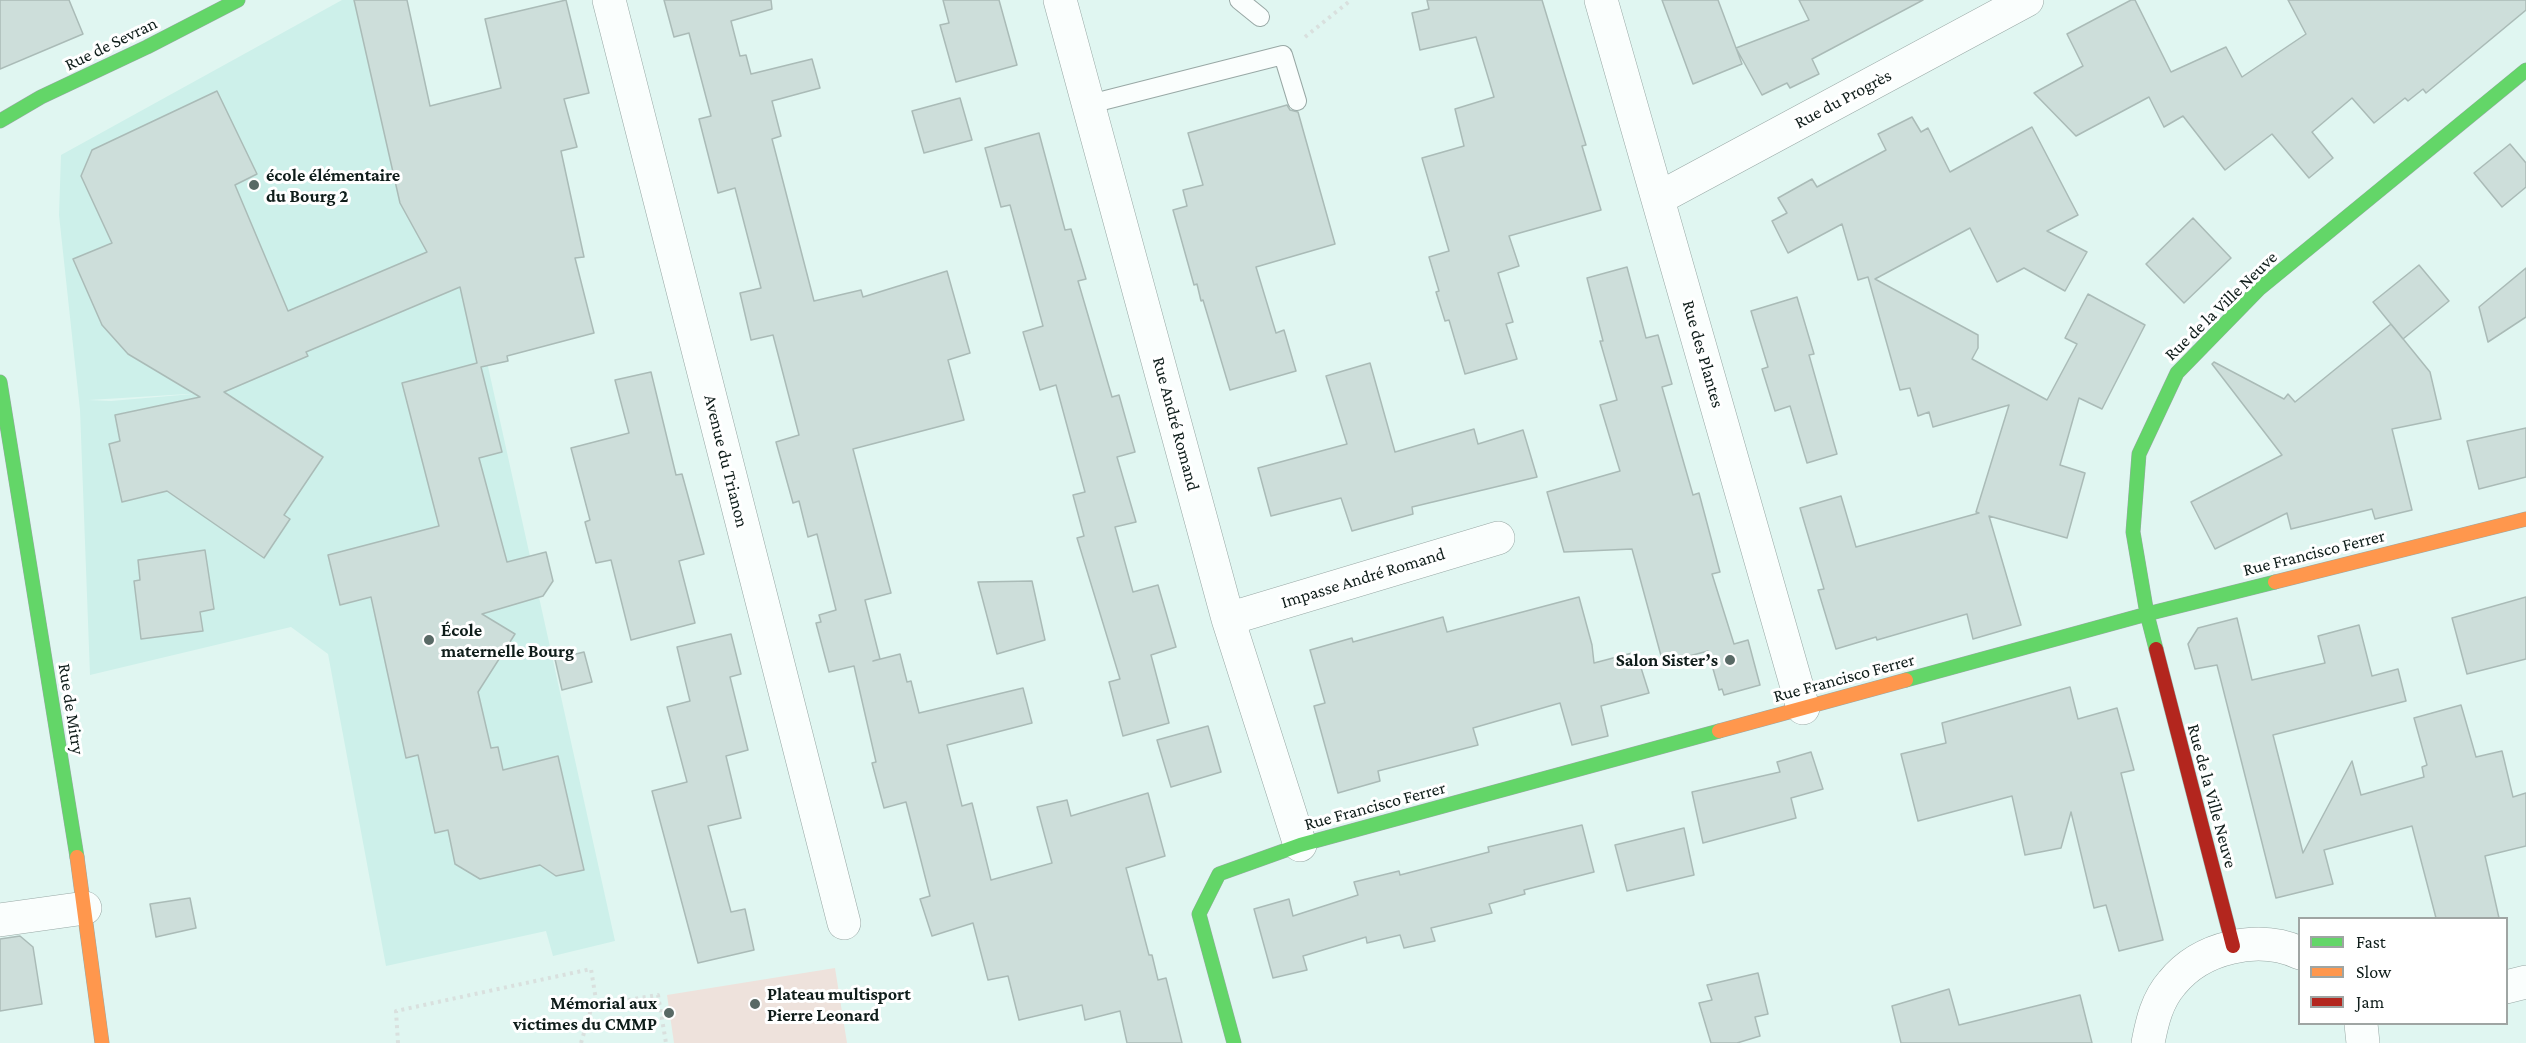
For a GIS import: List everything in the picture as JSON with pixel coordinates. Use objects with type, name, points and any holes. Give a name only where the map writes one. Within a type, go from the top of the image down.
[{"type":"street","name":"Rue de Sevran","points":[[0,121],[41,97],[147,47],[238,0]]},
{"type":"street","name":"Avenue du Trianon","points":[[609,0],[844,923]]},
{"type":"street","name":"Rue André Romand","points":[[1060,0],[1228,619],[1300,845]]},
{"type":"street","name":"Rue des Plantes","points":[[1601,0],[1803,708]]},
{"type":"street","name":"Rue du Progrès","points":[[1659,198],[2027,0]]},
{"type":"street","name":"Rue de la Ville Neuve","points":[[2233,946],[2147,614],[2133,532],[2139,454],[2177,373],[2259,289],[2526,70]]},
{"type":"street","name":"Rue de Mitry","points":[[0,382],[85,908],[102,1043]]},
{"type":"street","name":"Rue Francisco Ferrer","points":[[1234,1043],[1199,914],[1219,874],[1300,845],[2147,614],[2526,519]]},
{"type":"street","name":"Impasse André Romand","points":[[1228,619],[1498,538]]},
{"type":"street","points":[[0,920],[85,908]]},
{"type":"street","points":[[2148,1043],[2154,1014],[2172,983],[2199,959],[2233,946],[2265,944],[2298,952]]},
{"type":"street","points":[[2508,986],[2526,982]]},
{"type":"street","points":[[2361,1025],[2363,1043]]},
{"type":"lane","points":[[1239,0],[1260,17]]},
{"type":"lane","points":[[1090,104],[1283,55],[1297,101]]},
{"type":"path","points":[[1283,55],[1351,0]]},
{"type":"path","points":[[398,1043],[396,1011],[591,969],[597,1005]]},
{"type":"path","points":[[581,1043],[592,1006],[657,995],[666,1043]]},
{"type":"shaded area","name":"École maternelle Bourg","points":[[342,0],[407,0],[615,941],[553,956],[546,931],[386,966],[328,654],[291,627],[90,675],[80,410],[59,215],[61,155]],"holes":[[[204,393],[111,401],[88,400]]]},
{"type":"shaded area","name":"Plateau multisport Pierre Leonard","points":[[835,968],[847,1043],[674,1043],[667,995]]},
{"type":"building","points":[[0,0],[69,0],[83,34],[0,69]]},
{"type":"building","points":[[354,0],[407,0],[430,106],[501,88],[485,19],[566,0],[589,93],[564,99],[577,147],[561,151],[584,257],[575,258],[594,333],[507,356],[508,361],[481,367],[502,452],[479,458],[507,562],[546,552],[553,581],[543,596],[482,614],[515,634],[478,692],[491,748],[498,747],[503,770],[558,756],[584,870],[556,876],[540,865],[480,879],[455,864],[448,830],[435,833],[418,755],[406,758],[371,597],[340,605],[328,555],[439,526],[402,383],[477,363],[460,287],[306,352],[308,356],[224,392],[323,457],[284,515],[290,519],[264,558],[167,491],[122,502],[109,444],[120,441],[115,415],[200,397],[128,354],[102,325],[73,259],[112,243],[81,176],[92,150],[217,91],[257,174],[235,185],[288,311],[427,252],[400,203]]},
{"type":"building","points":[[664,0],[771,0],[772,9],[731,21],[740,56],[746,55],[751,74],[812,59],[820,88],[772,101],[781,136],[772,139],[814,301],[861,290],[863,297],[947,271],[970,353],[948,360],[964,420],[853,449],[891,593],[865,600],[880,659],[873,661],[900,654],[907,682],[911,681],[919,713],[1023,688],[1032,723],[947,745],[962,806],[972,803],[991,880],[1052,863],[1037,807],[1067,800],[1071,816],[1148,793],[1165,856],[1126,868],[1149,955],[1152,955],[1158,980],[1166,978],[1182,1043],[1127,1043],[1120,1011],[1085,1020],[1082,1005],[1019,1020],[1008,976],[988,980],[973,923],[932,936],[920,899],[930,896],[906,802],[884,808],[872,763],[876,762],[854,666],[829,672],[816,623],[821,622],[819,615],[836,610],[817,534],[808,537],[799,501],[793,503],[776,442],[799,435],[773,335],[751,340],[740,293],[761,288],[735,188],[718,193],[699,119],[711,116],[689,33],[674,37]]},
{"type":"building","points":[[943,0],[999,0],[1017,65],[956,82],[940,25],[949,23]]},
{"type":"building","points":[[1427,0],[1542,0],[1586,145],[1582,146],[1601,210],[1509,236],[1519,266],[1498,273],[1513,322],[1506,324],[1517,359],[1465,374],[1449,320],[1445,321],[1436,292],[1439,291],[1429,257],[1449,251],[1422,158],[1464,146],[1455,109],[1494,97],[1476,37],[1420,50],[1412,13],[1429,9]]},
{"type":"building","points":[[1662,0],[1718,0],[1742,64],[1693,84]]},
{"type":"building","points":[[1799,0],[1923,0],[1812,59],[1819,74],[1790,88],[1787,83],[1762,95],[1736,48],[1809,20]]},
{"type":"building","points":[[2135,0],[2171,72],[2226,47],[2242,77],[2306,34],[2288,0],[2526,0],[2526,10],[2426,93],[2423,89],[2408,101],[2405,98],[2374,123],[2352,98],[2312,132],[2333,158],[2309,178],[2272,134],[2225,170],[2183,116],[2164,127],[2149,97],[2076,136],[2034,93],[2083,66],[2067,34]]},
{"type":"building","points":[[960,98],[972,140],[924,153],[912,111]]},
{"type":"building","points":[[1287,105],[1290,110],[1298,112],[1335,244],[1256,267],[1276,333],[1284,330],[1296,371],[1230,390],[1203,300],[1201,301],[1197,284],[1194,285],[1173,210],[1187,206],[1183,190],[1203,185],[1188,133]]},
{"type":"building","points":[[1912,117],[1921,132],[1928,128],[1950,172],[2032,127],[2078,215],[2047,231],[2087,252],[2065,291],[2024,268],[1997,282],[1970,228],[1875,279],[1978,335],[1978,348],[1972,359],[2047,400],[2077,344],[2065,338],[2088,294],[2145,325],[2102,409],[2079,398],[2060,465],[2085,473],[2067,538],[1989,516],[2021,625],[1973,639],[1967,614],[1877,640],[1876,637],[1836,649],[1818,590],[1824,589],[1800,508],[1841,496],[1856,547],[1979,513],[1976,512],[2009,405],[1933,427],[1929,412],[1918,416],[1910,388],[1900,390],[1868,277],[1858,280],[1842,224],[1788,253],[1772,221],[1787,213],[1778,198],[1812,179],[1817,187],[1886,150],[1878,134]]},
{"type":"building","points":[[1039,133],[1065,230],[1071,229],[1086,279],[1078,281],[1112,397],[1119,395],[1135,452],[1117,457],[1136,522],[1115,527],[1133,592],[1158,585],[1176,647],[1151,655],[1169,723],[1123,736],[1109,682],[1120,679],[1077,538],[1084,536],[1073,495],[1085,492],[1056,385],[1040,390],[1023,332],[1043,326],[1010,205],[1001,207],[985,148]]},
{"type":"building","points":[[2510,144],[2526,163],[2526,187],[2502,207],[2474,173]]},
{"type":"building","points":[[2193,218],[2231,258],[2184,303],[2146,264]]},
{"type":"building","points":[[2419,265],[2449,301],[2403,339],[2373,302]]},
{"type":"building","points":[[1627,267],[1646,338],[1658,335],[1672,384],[1662,387],[1693,495],[1699,493],[1720,572],[1712,574],[1734,644],[1748,640],[1760,685],[1724,695],[1722,689],[1719,690],[1708,651],[1663,663],[1632,549],[1564,552],[1547,492],[1620,471],[1600,405],[1617,400],[1600,341],[1603,341],[1587,278]]},
{"type":"building","points":[[2526,268],[2526,317],[2488,342],[2479,307]]},
{"type":"building","points":[[1797,297],[1814,354],[1809,355],[1837,454],[1807,463],[1790,406],[1775,411],[1762,369],[1768,367],[1751,311]]},
{"type":"building","points":[[2391,324],[2430,372],[2441,419],[2392,429],[2412,510],[2375,519],[2372,509],[2291,529],[2287,513],[2215,549],[2191,502],[2282,455],[2212,364],[2214,362],[2284,399],[2288,394],[2295,402]]},
{"type":"building","points":[[1370,363],[1395,452],[1474,429],[1478,444],[1523,430],[1537,477],[1412,507],[1413,514],[1352,531],[1341,498],[1271,516],[1258,468],[1347,444],[1326,376]]},
{"type":"building","points":[[651,372],[676,475],[682,474],[704,554],[679,561],[695,623],[631,640],[611,560],[596,563],[585,522],[590,520],[571,448],[629,433],[615,380]]},
{"type":"building","points":[[2526,428],[2526,477],[2479,489],[2467,441]]},
{"type":"building","points":[[205,550],[214,609],[200,612],[203,631],[141,639],[134,581],[140,580],[138,560]]},
{"type":"building","points":[[1032,581],[1045,640],[997,654],[978,582]]},
{"type":"building","points":[[1579,597],[1592,645],[1594,663],[1636,652],[1649,693],[1601,706],[1608,736],[1572,745],[1560,703],[1473,728],[1478,745],[1378,771],[1380,781],[1338,793],[1314,706],[1325,703],[1310,650],[1352,638],[1353,642],[1443,617],[1447,632]]},
{"type":"building","points":[[2526,597],[2526,659],[2467,674],[2452,618]]},
{"type":"building","points":[[2237,618],[2252,680],[2325,663],[2318,636],[2359,625],[2372,676],[2398,669],[2406,701],[2273,735],[2303,853],[2352,761],[2361,795],[2424,777],[2422,767],[2427,765],[2414,718],[2461,705],[2476,757],[2502,751],[2513,797],[2526,793],[2526,846],[2485,856],[2499,917],[2436,917],[2412,826],[2324,850],[2333,884],[2276,898],[2217,665],[2195,669],[2188,644],[2198,628]]},
{"type":"building","points":[[731,634],[741,674],[730,677],[748,750],[726,756],[741,818],[708,826],[731,912],[745,909],[754,950],[698,963],[652,791],[687,782],[667,707],[690,701],[677,647]]},
{"type":"building","points":[[584,652],[592,682],[562,690],[555,659]]},
{"type":"building","points":[[2070,687],[2078,719],[2117,708],[2134,770],[2121,773],[2163,940],[2119,951],[2106,905],[2094,908],[2071,812],[2061,848],[2025,855],[2012,796],[1918,821],[1901,754],[1946,743],[1942,723]]},
{"type":"building","points":[[1208,726],[1221,772],[1171,787],[1157,740]]},
{"type":"building","points":[[1811,752],[1823,789],[1791,798],[1796,818],[1703,843],[1692,792],[1780,772],[1777,762]]},
{"type":"building","points":[[1582,825],[1594,872],[1524,890],[1525,894],[1489,904],[1492,913],[1431,928],[1435,941],[1404,948],[1400,935],[1367,943],[1366,937],[1303,956],[1307,970],[1273,978],[1254,909],[1289,899],[1293,916],[1358,895],[1354,882],[1399,871],[1400,875],[1489,852],[1488,847]]},
{"type":"building","points":[[1684,828],[1694,875],[1627,891],[1615,845]]},
{"type":"building","points":[[190,898],[196,928],[156,937],[150,904]]},
{"type":"building","points":[[20,936],[33,947],[42,1004],[0,1011],[0,939]]},
{"type":"building","points":[[1758,973],[1768,1014],[1755,1017],[1760,1036],[1737,1043],[1711,1043],[1699,1003],[1712,1000],[1707,985]]},
{"type":"building","points":[[1949,989],[1959,1025],[2080,995],[2092,1043],[1901,1043],[1892,1006]]},
{"type":"traffic: fast","points":[[0,121],[41,97],[147,47],[238,0]]},
{"type":"traffic: fast","points":[[2156,649],[2147,614],[2133,532],[2139,454],[2177,373],[2259,289],[2526,70]]},
{"type":"traffic: fast","points":[[0,382],[77,857]]},
{"type":"traffic: fast","points":[[1906,680],[2147,614],[2275,582]]},
{"type":"traffic: fast","points":[[1234,1043],[1199,914],[1219,874],[1300,845],[1719,731]]},
{"type":"traffic: slow","points":[[2275,582],[2526,519]]},
{"type":"traffic: slow","points":[[1719,731],[1906,680]]},
{"type":"traffic: slow","points":[[77,857],[102,1043]]},
{"type":"traffic: jam","points":[[2156,649],[2233,946]]},
{"type":"place","name":"école élémentaire du Bourg 2","points":[[254,185]]},
{"type":"place","name":"École maternelle Bourg","points":[[429,640]]},
{"type":"place","name":"Salon Sister’s","points":[[1730,660]]},
{"type":"place","name":"Plateau multisport Pierre Leonard","points":[[755,1004]]},
{"type":"place","name":"Mémorial aux victimes du CMMP","points":[[669,1013]]}]
